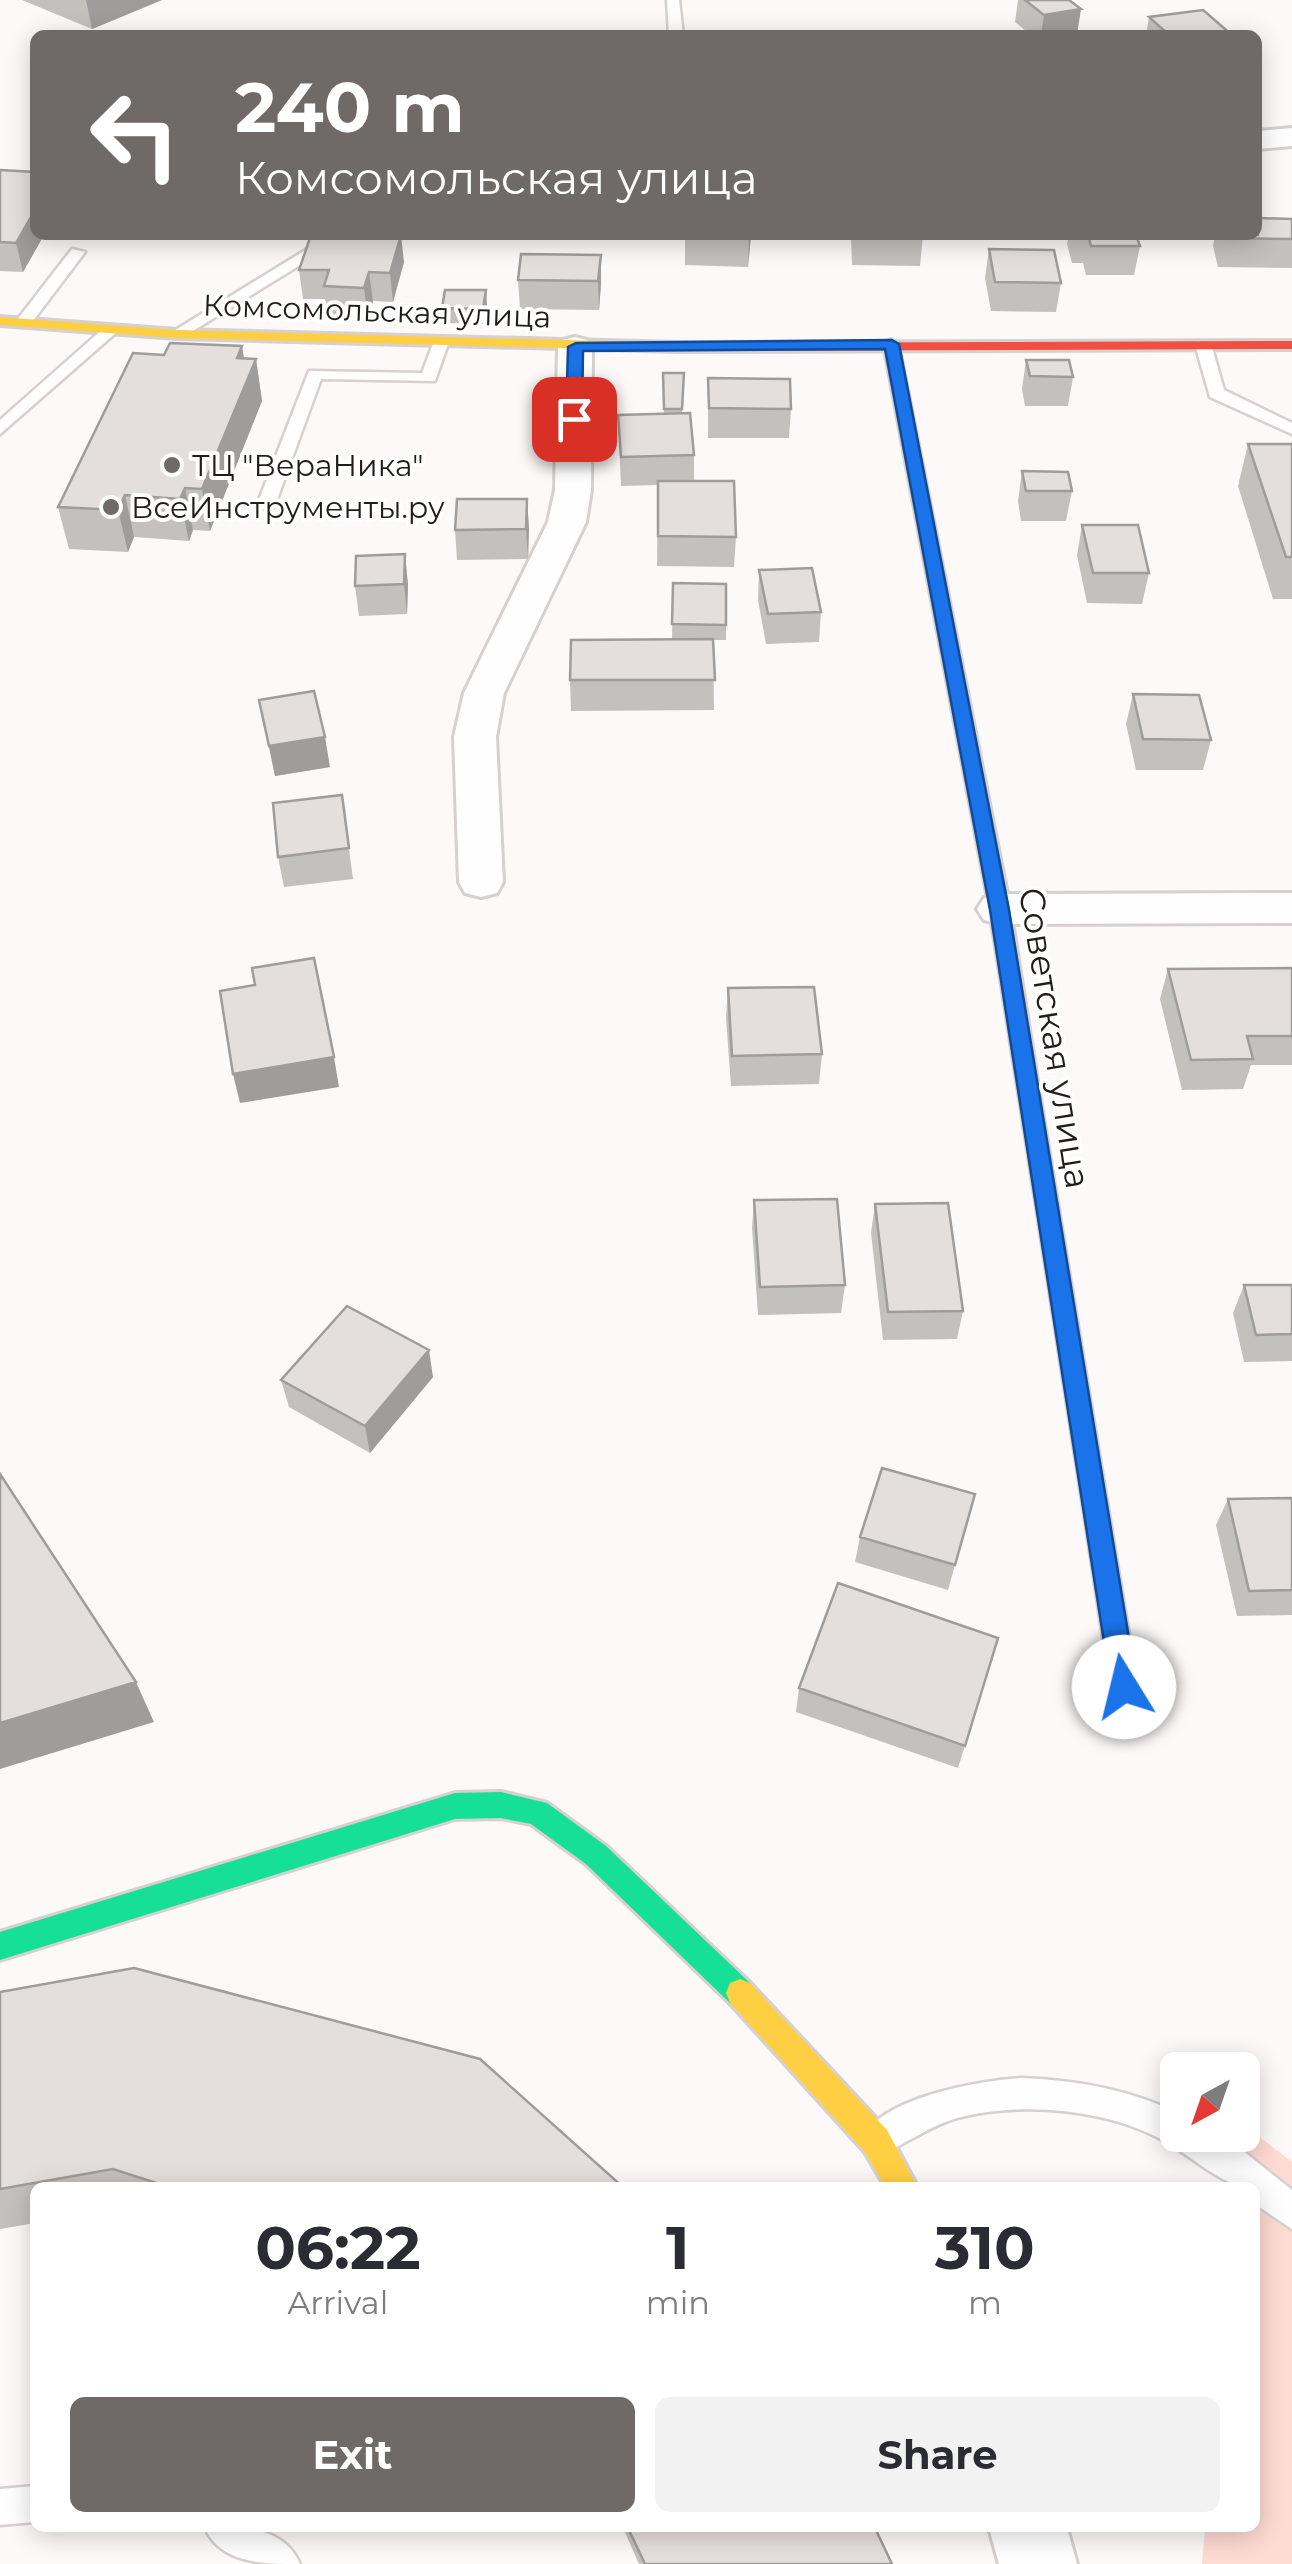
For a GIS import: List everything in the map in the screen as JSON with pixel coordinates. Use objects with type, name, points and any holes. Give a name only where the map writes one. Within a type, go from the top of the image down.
[{"type":"street","points":[[1262,140],[1292,136]]},
{"type":"street","name":"Комсомольская улица","points":[[12,322],[177,334],[576,347],[1292,344]]},
{"type":"street","name":"Советская улица","points":[[892,344],[1000,910],[1124,1687]]},
{"type":"street","points":[[481,882],[475,737],[484,693],[566,522],[572,490],[576,347]]},
{"type":"street","points":[[1000,910],[1292,908]]},
{"type":"street","points":[[0,1946],[456,1806],[502,1805],[536,1812],[596,1855],[726,1978],[876,2141],[900,2182]]},
{"type":"street","points":[[1029,2532],[1038,2564]]},
{"type":"lane","points":[[673,0],[676,30]]},
{"type":"lane","points":[[177,334],[333,240]]},
{"type":"lane","points":[[12,322],[76,252]]},
{"type":"lane","points":[[0,429],[110,331]]},
{"type":"lane","points":[[266,505],[316,374],[429,378],[440,344]]},
{"type":"lane","points":[[1202,344],[1216,393],[1292,428]]},
{"type":"lane","points":[[876,2141],[931,2110],[988,2096],[1072,2096],[1149,2114],[1160,2120]]},
{"type":"lane","points":[[1213,2152],[1255,2182]]},
{"type":"lane","points":[[1260,2186],[1292,2212]]},
{"type":"lane","points":[[0,2507],[30,2504]]},
{"type":"lane","points":[[229,2532],[281,2564]]},
{"type":"shaded area","points":[[1260,2137],[1292,2162],[1292,2564],[1202,2564],[1205,2532],[1260,2532],[1260,2182],[1228,2182],[1230,2152],[1260,2152]]},
{"type":"building","points":[[1025,0],[1069,0],[1081,9],[1044,15]]},
{"type":"building","points":[[1203,10],[1226,30],[1163,30],[1149,17]]},
{"type":"building","points":[[0,170],[30,172],[30,219],[16,243],[0,242]]},
{"type":"building","points":[[1262,218],[1292,219],[1292,239],[1262,239]]},
{"type":"building","points":[[309,240],[400,240],[390,273],[369,272],[364,288],[324,286],[329,270],[299,270]]},
{"type":"building","points":[[1089,240],[1138,240],[1140,246],[1091,246]]},
{"type":"building","points":[[989,249],[1054,250],[1061,283],[995,282]]},
{"type":"building","points":[[521,254],[601,255],[598,281],[518,280]]},
{"type":"building","points":[[445,290],[486,290],[483,309],[442,308]]},
{"type":"building","points":[[170,343],[242,346],[237,358],[256,359],[202,489],[185,488],[180,499],[125,495],[118,510],[58,507],[133,353],[164,355]]},
{"type":"building","points":[[1026,360],[1069,360],[1073,377],[1030,376]]},
{"type":"building","points":[[663,373],[684,373],[682,409],[664,409]]},
{"type":"building","points":[[708,378],[790,379],[791,409],[709,408]]},
{"type":"building","points":[[690,413],[694,455],[621,457],[618,415]]},
{"type":"building","points":[[1248,444],[1292,444],[1292,557],[1286,557]]},
{"type":"building","points":[[1022,471],[1068,472],[1072,491],[1026,491]]},
{"type":"building","points":[[658,481],[734,481],[736,537],[658,536]]},
{"type":"building","points":[[457,499],[527,499],[526,529],[455,530]]},
{"type":"building","points":[[1082,525],[1138,525],[1149,573],[1093,573]]},
{"type":"building","points":[[405,554],[404,584],[355,586],[356,556]]},
{"type":"building","points":[[812,568],[821,612],[768,614],[759,570]]},
{"type":"building","points":[[673,583],[726,584],[726,625],[672,624]]},
{"type":"building","points":[[713,639],[715,680],[570,680],[571,640]]},
{"type":"building","points":[[314,691],[325,737],[269,746],[259,700]]},
{"type":"building","points":[[1133,694],[1199,695],[1211,740],[1143,739]]},
{"type":"building","points":[[342,795],[349,848],[278,857],[273,803]]},
{"type":"building","points":[[314,958],[334,1057],[233,1074],[220,991],[255,985],[252,968]]},
{"type":"building","points":[[1292,968],[1292,1036],[1247,1036],[1253,1059],[1191,1060],[1168,969]]},
{"type":"building","points":[[814,987],[822,1054],[732,1056],[728,988]]},
{"type":"building","points":[[837,1199],[845,1285],[760,1287],[754,1200]]},
{"type":"building","points":[[948,1203],[963,1311],[888,1312],[875,1204]]},
{"type":"building","points":[[1244,1285],[1292,1285],[1292,1334],[1256,1335]]},
{"type":"building","points":[[347,1306],[429,1350],[365,1426],[281,1380]]},
{"type":"building","points":[[882,1468],[975,1494],[955,1565],[860,1537]]},
{"type":"building","points":[[0,1474],[136,1682],[0,1723]]},
{"type":"building","points":[[1292,1498],[1292,1590],[1249,1591],[1228,1499]]},
{"type":"building","points":[[838,1583],[998,1638],[965,1746],[799,1688]]},
{"type":"building","points":[[134,1968],[480,2059],[617,2182],[153,2182],[113,2169],[0,2189],[0,1992]]},
{"type":"building","points":[[630,2532],[877,2532],[892,2564],[645,2564]]},
{"type":"traffic: fast","points":[[891,344],[1000,909],[1029,1093]]},
{"type":"traffic: fast","points":[[0,1946],[455,1806],[501,1805],[537,1812],[596,1855],[740,1993]]},
{"type":"traffic: slow","points":[[0,321],[177,334],[678,347]]},
{"type":"traffic: slow","points":[[1029,1093],[1102,1548]]},
{"type":"traffic: slow","points":[[740,1993],[876,2141],[900,2182]]},
{"type":"traffic: jam","points":[[678,347],[1292,345]]},
{"type":"traffic: jam","points":[[1102,1548],[1124,1687]]},
{"type":"place","name":"ТЦ \"ВераНика\"","points":[[172,465]]},
{"type":"place","name":"ВсеИнструменты.ру","points":[[111,507]]},
{"type":"route","points":[[574,419],[576,347],[892,344],[1000,910],[1124,1687]]}]
